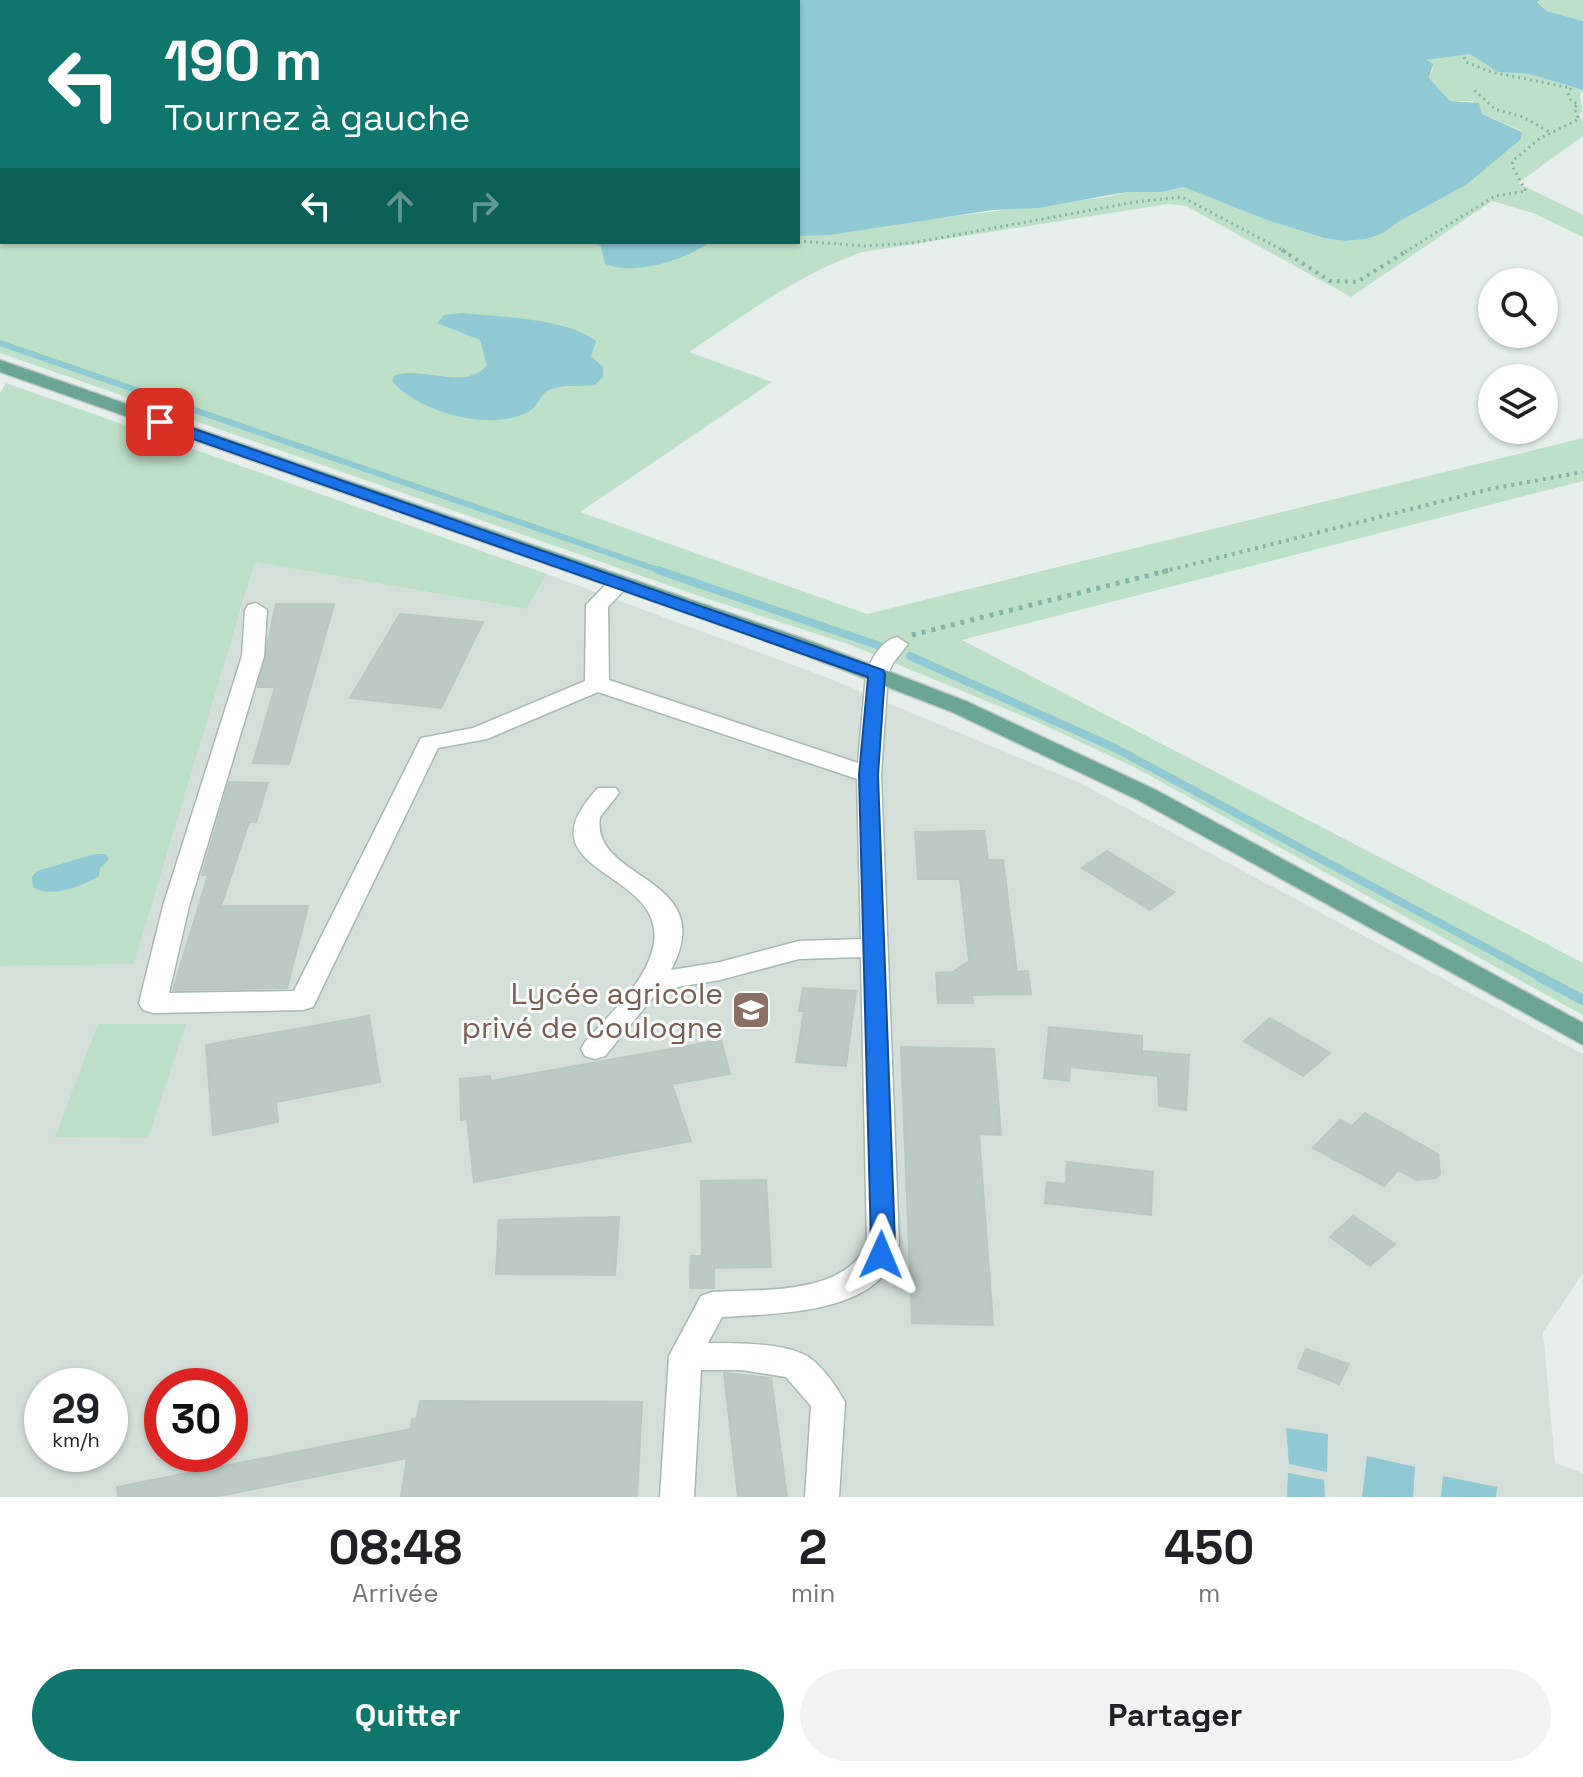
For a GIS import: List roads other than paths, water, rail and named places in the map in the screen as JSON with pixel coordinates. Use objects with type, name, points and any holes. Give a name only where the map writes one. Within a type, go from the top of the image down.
[{"type":"main road","points":[[0,366],[621,582],[877,674],[1008,728],[1120,781],[1583,1035]]},
{"type":"street","points":[[597,684],[597,605],[621,582]]},
{"type":"street","points":[[256,610],[253,656],[176,906],[153,1003],[303,1000],[429,743],[479,734],[597,684],[869,775]]},
{"type":"street","points":[[677,1497],[685,1356],[712,1305],[842,1288],[867,1274],[881,1255],[869,775],[877,674],[882,661],[897,644]]},
{"type":"street","points":[[595,1049],[652,982],[668,929],[657,899],[637,881],[602,861],[587,837],[588,813],[607,793]]},
{"type":"street","points":[[652,982],[720,971],[799,950],[872,948]]},
{"type":"street","points":[[685,1356],[741,1357],[795,1365],[828,1402],[822,1497]]},
{"type":"water","points":[[800,0],[1540,0],[1537,2],[1547,11],[1583,21],[1583,90],[1529,74],[1498,72],[1470,54],[1426,60],[1433,64],[1429,78],[1450,101],[1479,103],[1482,114],[1522,132],[1521,139],[1466,185],[1367,239],[1345,241],[1324,238],[1267,220],[1184,187],[1162,192],[1126,192],[1038,208],[993,210],[829,235],[800,236]]},
{"type":"water","points":[[597,244],[707,244],[674,260],[630,268],[605,264]]},
{"type":"water","points":[[462,313],[532,320],[583,333],[596,341],[591,356],[603,367],[603,377],[595,385],[548,391],[531,410],[497,420],[457,416],[419,402],[392,381],[395,375],[418,373],[466,377],[487,366],[480,340],[437,323],[444,315]]},
{"type":"water","points":[[95,854],[106,854],[109,859],[100,868],[99,876],[92,880],[57,891],[48,892],[33,887],[32,877],[37,871]]},
{"type":"water","points":[[1286,1428],[1328,1434],[1327,1472],[1289,1464]]},
{"type":"water","points":[[1367,1456],[1415,1467],[1413,1497],[1362,1497]]},
{"type":"water","points":[[1288,1473],[1324,1480],[1325,1497],[1287,1497]]},
{"type":"water","points":[[1443,1476],[1497,1487],[1496,1497],[1441,1497]]},
{"type":"waterway","points":[[0,343],[664,572]]},
{"type":"waterway","points":[[658,570],[880,646]]},
{"type":"waterway","points":[[910,656],[1115,748],[1544,979]]},
{"type":"waterway","points":[[1540,977],[1583,1000]]},
{"type":"place","name":"Lycée agricole privé de Coulogne","points":[[751,1010]]}]
